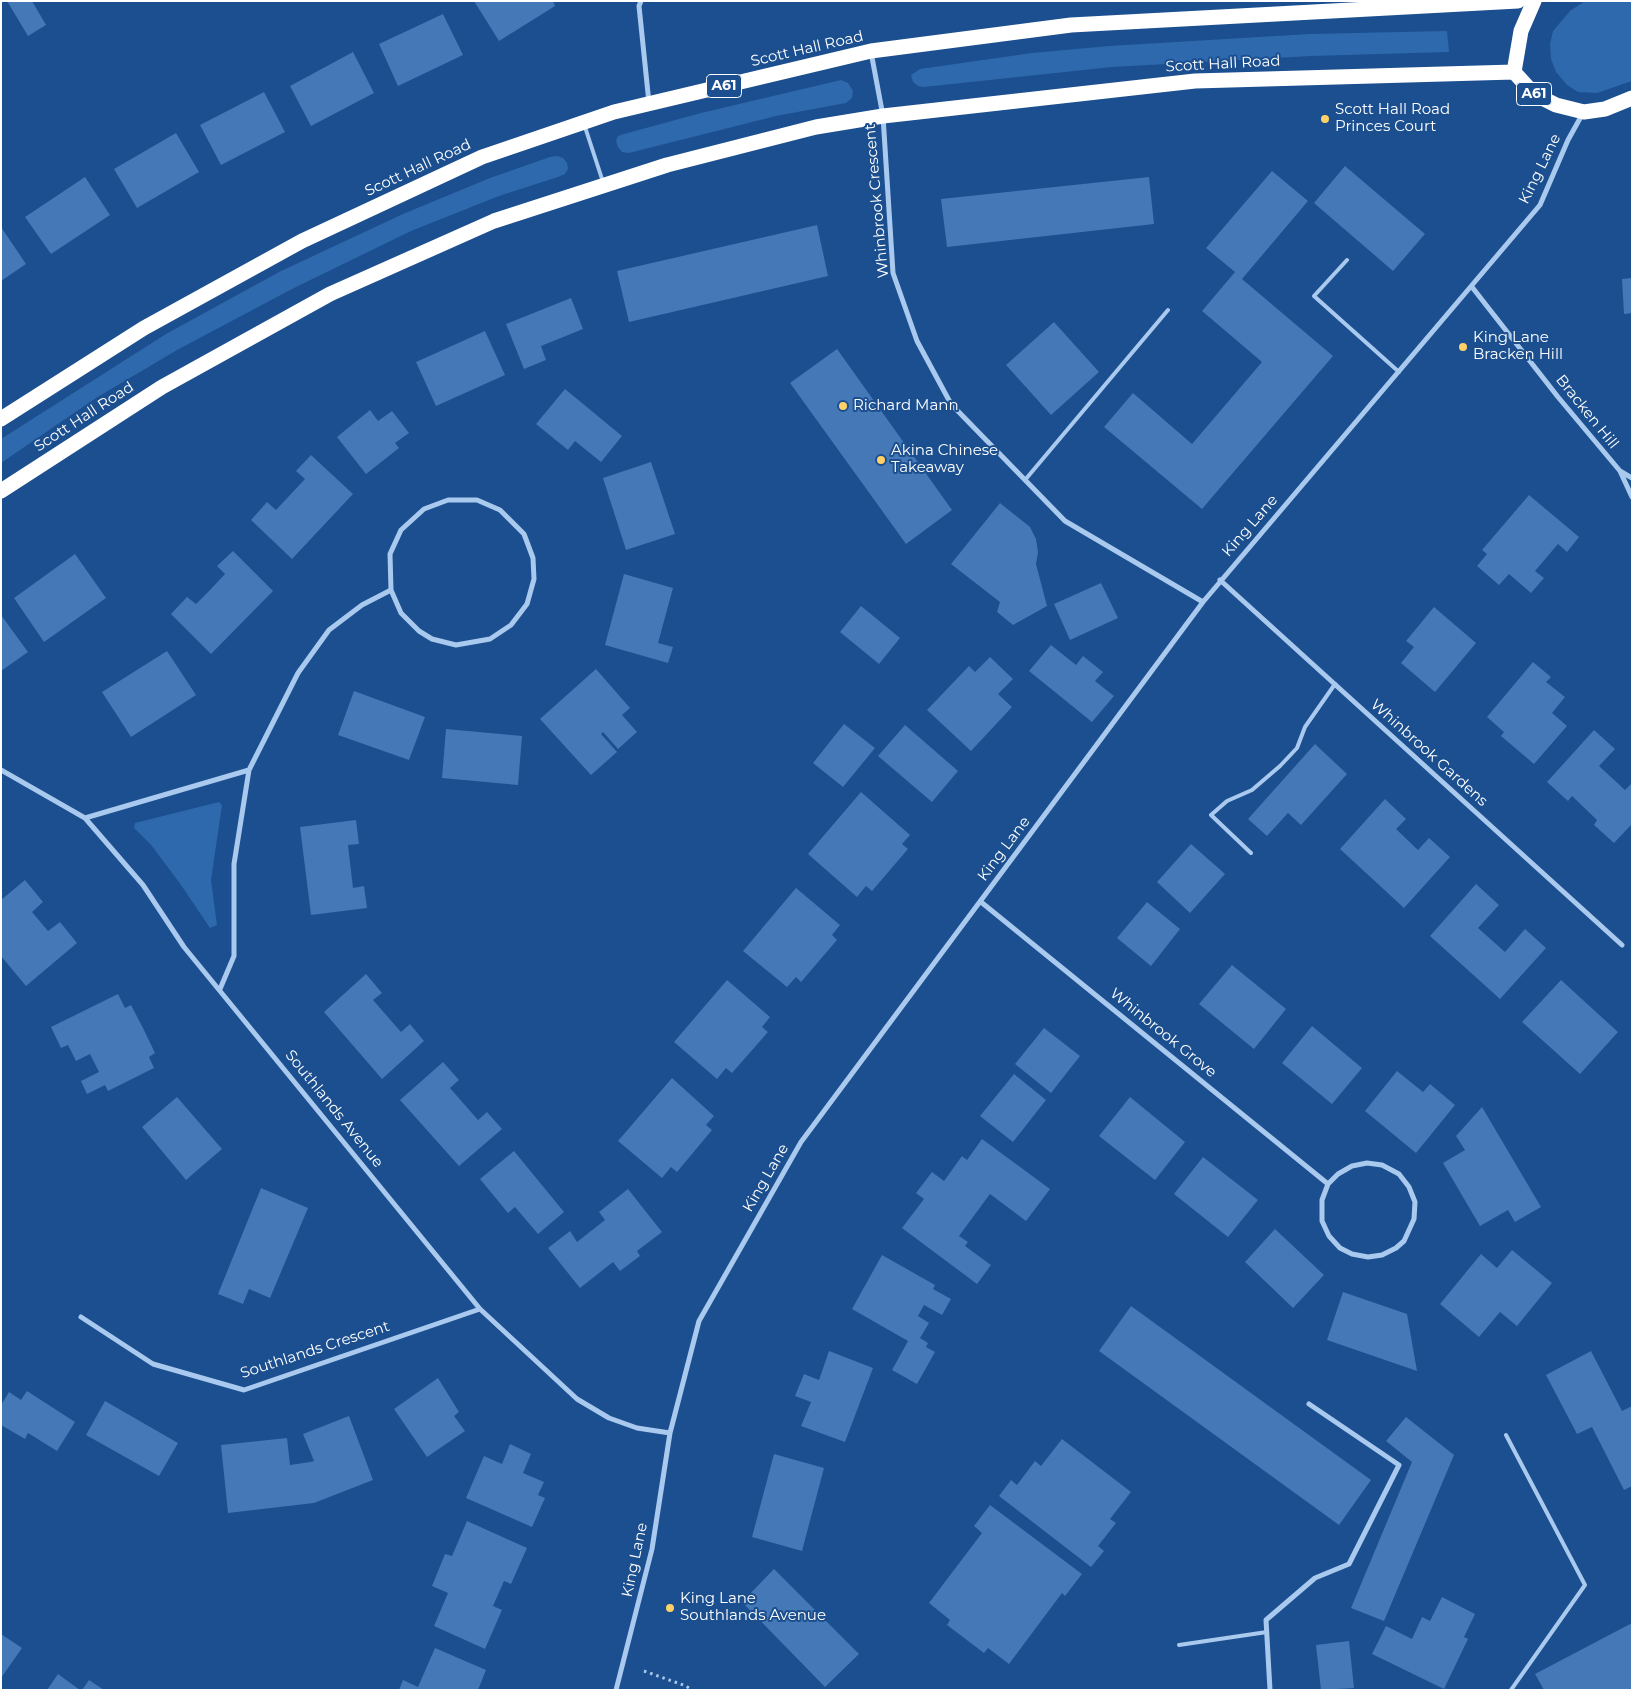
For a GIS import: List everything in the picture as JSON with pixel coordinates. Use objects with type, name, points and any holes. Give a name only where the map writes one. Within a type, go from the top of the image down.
[{"type":"highway","name":"Scott Hall Road","points":[[1,419],[144,328],[302,241],[482,157],[614,112],[871,51],[1071,25],[1518,1]]},
{"type":"highway","name":"A61","points":[[1534,1],[1520,31],[1514,72],[1534,94],[1556,105],[1584,112],[1605,109],[1632,98]]},
{"type":"highway","name":"Scott Hall Road","points":[[1,491],[162,387],[330,294],[494,221],[667,165],[816,127],[883,116],[1195,81],[1514,72]]},
{"type":"street","points":[[641,1],[639,6],[649,104]]},
{"type":"street","name":"Whinbrook Crescent","points":[[871,51],[883,116],[893,273],[917,341],[951,404],[1065,521],[1203,602]]},
{"type":"street","name":"King Lane","points":[[616,1690],[652,1549],[670,1433],[699,1321],[801,1142],[1220,580],[1472,287],[1540,205],[1568,140],[1584,112]]},
{"type":"street","name":"Bracken Hill","points":[[1472,287],[1620,471],[1632,478]]},
{"type":"street","points":[[1620,471],[1632,497]]},
{"type":"street","points":[[448,500],[477,500],[500,510],[524,534],[533,558],[534,579],[527,604],[511,625],[490,639],[456,645],[432,638],[419,631],[401,613],[391,590],[390,554],[401,530],[424,509],[448,500]]},
{"type":"street","name":"Whinbrook Gardens","points":[[1220,580],[1622,944]]},
{"type":"street","points":[[220,989],[234,956],[234,864],[249,770],[298,673],[329,630],[362,606],[391,590]]},
{"type":"street","name":"Southlands Avenue","points":[[1,770],[85,818],[143,885],[184,946],[480,1309],[577,1399],[609,1418],[637,1428],[670,1433]]},
{"type":"street","points":[[85,818],[249,770]]},
{"type":"street","name":"Whinbrook Grove","points":[[981,902],[1328,1184]]},
{"type":"street","points":[[1367,1163],[1382,1165],[1398,1174],[1409,1187],[1415,1202],[1414,1218],[1404,1241],[1396,1248],[1382,1255],[1368,1257],[1352,1254],[1340,1248],[1329,1236],[1322,1221],[1322,1200],[1328,1184],[1338,1174],[1352,1166],[1367,1163]]},
{"type":"street","name":"Southlands Crescent","points":[[81,1317],[153,1364],[244,1390],[480,1309]]},
{"type":"street","points":[[1270,1690],[1266,1620],[1315,1578],[1349,1564],[1399,1465],[1309,1404]]},
{"type":"lane","points":[[583,122],[604,185]]},
{"type":"lane","points":[[1347,260],[1314,296],[1399,372]]},
{"type":"lane","points":[[1025,480],[1168,310]]},
{"type":"lane","points":[[1251,852],[1211,814],[1227,801],[1252,790],[1280,766],[1297,748],[1305,727],[1335,684]]},
{"type":"lane","points":[[1506,1435],[1585,1585],[1511,1690]]},
{"type":"lane","points":[[1179,1645],[1267,1632]]},
{"type":"path","points":[[623,1664],[686,1686],[692,1690]]},
{"type":"shaded area","points":[[1585,1],[1632,1],[1632,81],[1597,93],[1578,92],[1567,85],[1556,72],[1551,59],[1550,44],[1553,31],[1570,11]]},
{"type":"shaded area","points":[[1447,31],[1449,52],[1311,56],[1112,67],[924,87],[918,86],[913,82],[911,75],[920,69],[1032,53],[1109,46],[1309,34]]},
{"type":"shaded area","points":[[841,80],[848,83],[853,91],[852,98],[846,103],[776,116],[629,153],[622,152],[616,141],[618,136],[624,134],[701,113]]},
{"type":"shaded area","points":[[557,156],[563,158],[567,163],[568,169],[565,174],[499,196],[411,231],[292,289],[177,350],[96,398],[1,463],[1,439],[166,334],[281,271],[403,214],[490,178]]},
{"type":"shaded area","points":[[219,802],[222,805],[211,880],[217,925],[210,928],[152,846],[134,828],[135,823]]},
{"type":"building","points":[[7,1],[32,1],[46,25],[28,36]]},
{"type":"building","points":[[474,1],[553,1],[555,6],[499,41]]},
{"type":"building","points":[[443,14],[463,55],[398,86],[379,44]]},
{"type":"building","points":[[353,52],[374,93],[311,126],[290,86]]},
{"type":"building","points":[[264,92],[285,132],[221,165],[200,125]]},
{"type":"building","points":[[176,133],[199,172],[137,208],[114,169]]},
{"type":"building","points":[[1345,166],[1425,234],[1393,271],[1314,203]]},
{"type":"building","points":[[1272,171],[1308,201],[1242,279],[1333,356],[1202,509],[1104,427],[1133,393],[1192,444],[1262,362],[1202,311],[1235,272],[1206,248]]},
{"type":"building","points":[[85,177],[110,215],[51,254],[25,217]]},
{"type":"building","points":[[1149,177],[1154,224],[947,247],[941,199]]},
{"type":"building","points":[[817,225],[828,276],[629,322],[617,271]]},
{"type":"building","points":[[1,227],[26,264],[1,281]]},
{"type":"building","points":[[1632,278],[1632,313],[1624,314],[1622,279]]},
{"type":"building","points":[[571,298],[583,329],[541,346],[546,360],[524,369],[506,324]]},
{"type":"building","points":[[1054,322],[1099,372],[1051,415],[1006,365]]},
{"type":"building","points":[[485,331],[505,375],[436,406],[416,362]]},
{"type":"building","points":[[837,349],[952,510],[906,544],[790,383]]},
{"type":"building","points":[[565,389],[622,436],[601,462],[575,441],[568,450],[536,424]]},
{"type":"building","points":[[370,410],[378,421],[392,411],[409,433],[395,443],[399,448],[366,474],[337,437]]},
{"type":"building","points":[[311,455],[353,494],[292,559],[251,520],[267,502],[276,510],[305,479],[296,471]]},
{"type":"building","points":[[651,462],[675,534],[626,550],[603,478]]},
{"type":"building","points":[[1529,495],[1579,537],[1567,552],[1558,544],[1535,571],[1544,578],[1531,593],[1509,574],[1499,585],[1477,566],[1487,554],[1482,550]]},
{"type":"building","points":[[1000,503],[1030,527],[1036,539],[1038,552],[1036,564],[1047,606],[1013,625],[997,612],[1000,602],[951,564]]},
{"type":"building","points":[[233,551],[273,591],[211,654],[171,614],[187,597],[196,604],[210,590],[225,574],[217,566]]},
{"type":"building","points":[[75,554],[106,598],[44,642],[14,598]]},
{"type":"building","points":[[624,574],[673,588],[658,643],[673,647],[668,663],[605,645]]},
{"type":"building","points":[[1101,583],[1118,618],[1070,640],[1054,604]]},
{"type":"building","points":[[861,606],[900,638],[879,664],[840,632]]},
{"type":"building","points":[[1434,607],[1476,643],[1435,692],[1401,663],[1414,647],[1406,641]]},
{"type":"building","points":[[1,615],[28,652],[1,671]]},
{"type":"building","points":[[1051,645],[1076,665],[1083,656],[1103,672],[1095,681],[1114,696],[1092,722],[1029,671]]},
{"type":"building","points":[[167,651],[196,695],[131,737],[102,692]]},
{"type":"building","points":[[990,657],[1013,679],[998,694],[1012,707],[971,751],[927,710],[969,666],[975,672]]},
{"type":"building","points":[[1533,662],[1551,677],[1546,682],[1565,697],[1552,713],[1567,726],[1534,764],[1501,736],[1504,732],[1487,717]]},
{"type":"building","points":[[596,669],[630,708],[622,715],[637,732],[618,749],[603,732],[601,734],[617,752],[591,775],[540,719]]},
{"type":"building","points":[[354,691],[425,717],[409,760],[338,735]]},
{"type":"building","points":[[844,724],[875,748],[843,787],[813,763]]},
{"type":"building","points":[[905,725],[958,771],[932,802],[878,756]]},
{"type":"building","points":[[446,729],[522,736],[518,785],[442,778]]},
{"type":"building","points":[[1594,730],[1615,749],[1599,766],[1625,790],[1632,783],[1632,824],[1614,843],[1594,825],[1597,820],[1572,796],[1568,801],[1547,782]]},
{"type":"building","points":[[1315,744],[1347,774],[1301,825],[1288,813],[1267,836],[1248,819]]},
{"type":"building","points":[[861,792],[910,835],[902,844],[908,849],[872,891],[866,886],[857,897],[808,854]]},
{"type":"building","points":[[1385,799],[1406,819],[1396,829],[1418,850],[1429,838],[1450,857],[1404,908],[1340,849]]},
{"type":"building","points":[[356,820],[359,844],[348,845],[353,888],[364,886],[367,908],[311,915],[300,827]]},
{"type":"building","points":[[1191,844],[1225,874],[1190,913],[1157,882]]},
{"type":"building","points":[[25,880],[43,902],[32,912],[48,931],[60,922],[77,943],[26,986],[1,956],[1,900]]},
{"type":"building","points":[[1476,884],[1499,905],[1478,928],[1505,952],[1525,929],[1546,948],[1500,999],[1430,936]]},
{"type":"building","points":[[796,888],[840,925],[832,935],[837,940],[801,982],[796,977],[787,987],[743,951]]},
{"type":"building","points":[[1147,902],[1180,929],[1151,966],[1117,938]]},
{"type":"building","points":[[1232,965],[1286,1009],[1254,1049],[1199,1004]]},
{"type":"building","points":[[366,974],[382,993],[373,1000],[401,1032],[410,1024],[424,1041],[382,1079],[324,1012]]},
{"type":"building","points":[[727,980],[770,1017],[762,1027],[768,1032],[732,1073],[726,1068],[717,1079],[674,1042]]},
{"type":"building","points":[[1561,980],[1618,1032],[1580,1074],[1522,1022]]},
{"type":"building","points":[[118,994],[125,1008],[131,1005],[143,1028],[155,1053],[149,1057],[154,1068],[108,1091],[105,1085],[87,1094],[81,1081],[99,1072],[90,1054],[76,1061],[68,1045],[61,1048],[51,1027]]},
{"type":"building","points":[[1312,1026],[1362,1068],[1332,1104],[1282,1063]]},
{"type":"building","points":[[1044,1028],[1080,1056],[1051,1093],[1015,1064]]},
{"type":"building","points":[[443,1062],[459,1080],[450,1088],[478,1120],[487,1112],[502,1129],[459,1166],[400,1100]]},
{"type":"building","points":[[1397,1071],[1423,1092],[1430,1084],[1455,1105],[1416,1153],[1365,1111]]},
{"type":"building","points":[[1014,1074],[1046,1100],[1013,1142],[980,1116]]},
{"type":"building","points":[[672,1078],[714,1116],[706,1125],[712,1130],[677,1172],[671,1167],[662,1178],[618,1141]]},
{"type":"building","points":[[177,1097],[222,1149],[186,1180],[142,1127]]},
{"type":"building","points":[[1130,1097],[1185,1142],[1155,1180],[1099,1136]]},
{"type":"building","points":[[1482,1107],[1541,1207],[1515,1222],[1508,1210],[1480,1226],[1443,1163],[1465,1150],[1456,1136]]},
{"type":"building","points":[[982,1139],[1050,1189],[1026,1221],[990,1194],[959,1236],[968,1242],[965,1246],[991,1265],[977,1284],[902,1228],[924,1199],[916,1193],[932,1172],[944,1181],[962,1156],[967,1160]]},
{"type":"building","points":[[514,1151],[564,1212],[538,1234],[515,1207],[508,1213],[480,1179]]},
{"type":"building","points":[[1203,1157],[1258,1200],[1228,1237],[1174,1194]]},
{"type":"building","points":[[261,1188],[308,1208],[270,1298],[249,1289],[243,1304],[218,1294]]},
{"type":"building","points":[[628,1189],[662,1232],[637,1251],[640,1256],[620,1271],[613,1262],[580,1288],[548,1248],[570,1231],[577,1242],[605,1220],[599,1212]]},
{"type":"building","points":[[1275,1229],[1324,1275],[1293,1308],[1245,1262]]},
{"type":"building","points":[[1512,1250],[1552,1283],[1517,1326],[1500,1312],[1479,1337],[1440,1304],[1481,1254],[1497,1268]]},
{"type":"building","points":[[882,1255],[935,1285],[933,1289],[951,1299],[942,1315],[924,1305],[918,1316],[929,1323],[920,1338],[928,1343],[926,1347],[935,1352],[917,1384],[892,1370],[908,1341],[852,1309]]},
{"type":"building","points":[[1343,1292],[1407,1314],[1417,1371],[1327,1340]]},
{"type":"building","points":[[1131,1306],[1371,1480],[1339,1525],[1099,1351]]},
{"type":"building","points":[[829,1351],[873,1368],[845,1442],[801,1426],[811,1402],[795,1396],[804,1374],[819,1380]]},
{"type":"building","points":[[1591,1351],[1622,1411],[1632,1406],[1632,1486],[1624,1490],[1592,1427],[1577,1434],[1546,1375]]},
{"type":"building","points":[[438,1378],[459,1412],[454,1416],[465,1431],[427,1457],[394,1409]]},
{"type":"building","points":[[27,1391],[75,1422],[57,1451],[28,1433],[25,1439],[1,1425],[1,1405],[9,1392],[21,1400]]},
{"type":"building","points":[[105,1401],[178,1443],[159,1476],[86,1435]]},
{"type":"building","points":[[349,1416],[373,1480],[314,1503],[228,1513],[221,1445],[287,1438],[290,1465],[310,1462],[314,1461],[303,1434]]},
{"type":"building","points":[[1406,1417],[1454,1455],[1384,1621],[1351,1608],[1412,1462],[1386,1441]]},
{"type":"building","points":[[1062,1439],[1131,1492],[1110,1519],[1116,1523],[1098,1546],[1104,1551],[1091,1567],[999,1496],[1011,1480],[1017,1485],[1035,1461],[1041,1466]]},
{"type":"building","points":[[510,1444],[531,1454],[523,1473],[544,1482],[538,1495],[545,1498],[532,1527],[466,1498],[484,1456],[502,1464]]},
{"type":"building","points":[[774,1454],[824,1468],[802,1551],[752,1537]]},
{"type":"building","points":[[990,1505],[1082,1574],[1065,1596],[1062,1593],[1009,1664],[988,1648],[984,1653],[947,1625],[950,1620],[929,1603],[982,1533],[974,1526]]},
{"type":"building","points":[[467,1521],[527,1548],[511,1584],[504,1581],[493,1606],[502,1610],[485,1649],[434,1626],[448,1593],[432,1586],[445,1554],[452,1556]]},
{"type":"building","points":[[774,1569],[859,1654],[825,1687],[742,1602]]},
{"type":"building","points":[[1442,1597],[1475,1614],[1464,1637],[1468,1639],[1444,1689],[1372,1654],[1386,1626],[1412,1639],[1422,1617],[1430,1621]]},
{"type":"building","points":[[1632,1623],[1632,1689],[1544,1690],[1535,1674]]},
{"type":"building","points":[[1,1634],[22,1648],[1,1678]]},
{"type":"building","points":[[1349,1641],[1354,1688],[1321,1690],[1316,1645]]},
{"type":"building","points":[[435,1648],[486,1670],[478,1690],[399,1690],[403,1680],[418,1687]]},
{"type":"building","points":[[58,1674],[80,1690],[47,1690]]},
{"type":"building","points":[[89,1680],[104,1690],[82,1690]]},
{"type":"place","name":"Scott Hall Road Princes Court","points":[[1325,119]]},
{"type":"place","name":"King Lane Bracken Hill","points":[[1463,347]]},
{"type":"place","name":"Richard Mann","points":[[843,406]]},
{"type":"place","name":"Akina Chinese Takeaway","points":[[881,460]]},
{"type":"place","name":"King Lane Southlands Avenue","points":[[670,1608]]}]
